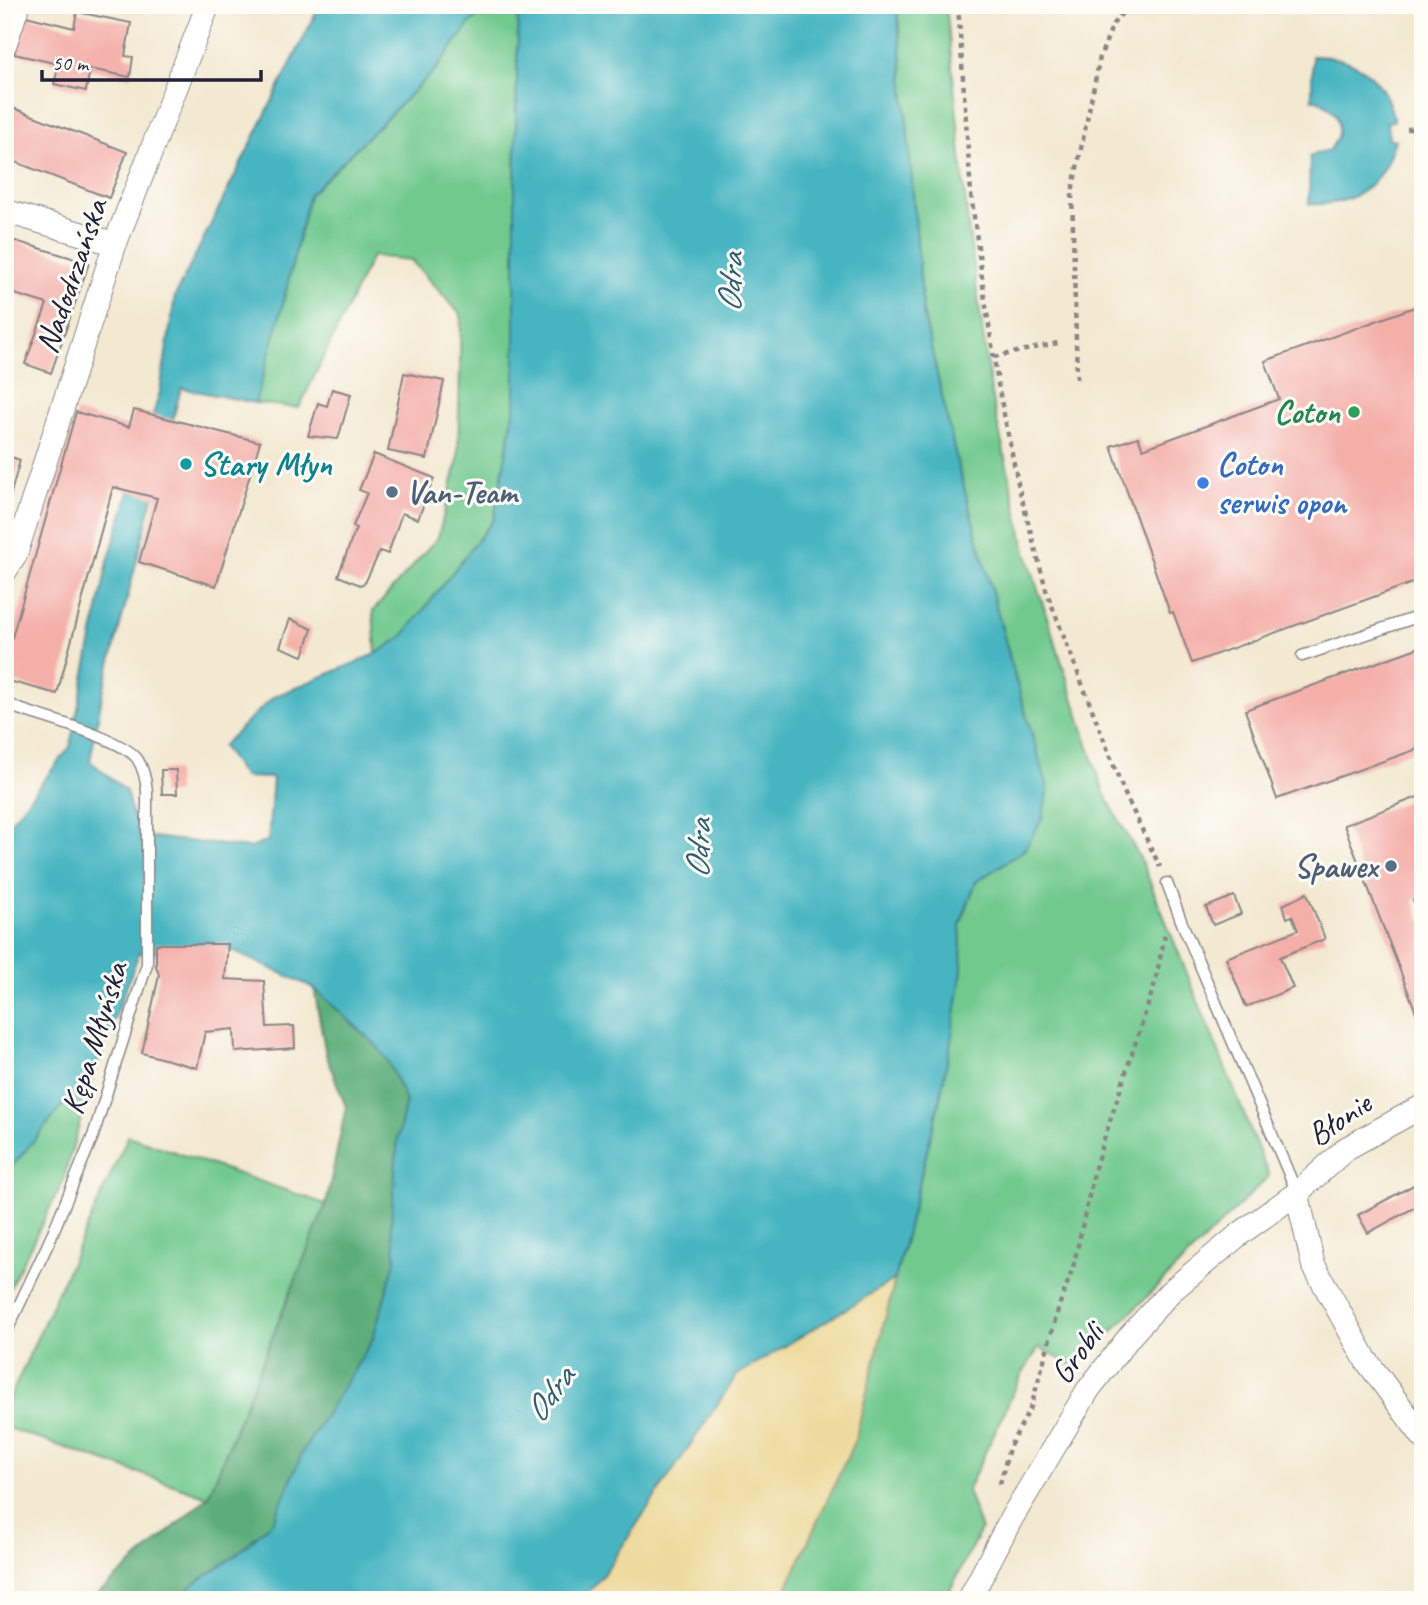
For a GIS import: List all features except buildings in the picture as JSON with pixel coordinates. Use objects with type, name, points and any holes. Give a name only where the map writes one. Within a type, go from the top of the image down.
[{"type":"street","points":[[5,44],[18,5]]},
{"type":"street","name":"Nadodrzańska","points":[[9,559],[115,244],[208,5]]},
{"type":"street","points":[[5,211],[115,244]]},
{"type":"street","name":"Błonie","points":[[1297,1193],[1347,1148],[1423,1106]]},
{"type":"street","points":[[1297,1193],[1313,1264],[1366,1360],[1423,1437]]},
{"type":"street","name":"Grobli","points":[[969,1600],[1012,1519],[1088,1390],[1130,1336],[1170,1293],[1241,1233],[1297,1193]]},
{"type":"lane","points":[[1302,656],[1423,615]]},
{"type":"lane","name":"Kępa Młyńska","points":[[5,702],[121,746],[137,758],[145,775],[147,792],[147,964],[93,1136],[48,1244],[5,1335]]},
{"type":"lane","points":[[1167,883],[1297,1193]]},
{"type":"path","points":[[958,5],[971,194],[994,357],[1019,488],[1047,593],[1125,792],[1167,883]]},
{"type":"path","points":[[1077,379],[1072,192],[1100,57],[1113,24],[1129,5]]},
{"type":"path","points":[[1407,129],[1423,128]]},
{"type":"path","points":[[994,357],[1062,342]]},
{"type":"path","points":[[1012,1519],[997,1508],[1000,1479],[1009,1448],[1031,1407],[1059,1306],[1073,1268],[1096,1164],[1155,983],[1166,926]]},
{"type":"green space","points":[[491,5],[508,5],[518,20],[515,406],[494,519],[403,636],[376,654],[373,611],[438,537],[458,460],[461,315],[411,260],[372,256],[299,408],[255,403],[309,195],[436,69],[470,23]]},
{"type":"green space","points":[[897,5],[946,5],[968,225],[992,399],[1026,552],[1104,793],[1141,860],[1269,1176],[1075,1368],[1039,1347],[1020,1378],[967,1491],[981,1529],[945,1600],[781,1600],[855,1439],[940,1099],[962,970],[960,925],[976,882],[1024,850],[1048,788],[957,462],[923,312]]},
{"type":"green space","points":[[314,988],[376,1045],[388,1061],[406,1101],[398,1138],[391,1225],[396,1259],[372,1341],[303,1451],[274,1520],[235,1556],[194,1584],[179,1600],[91,1600],[208,1497],[326,1204],[346,1107],[326,1055]]},
{"type":"green space","points":[[97,1063],[62,1184],[5,1297],[5,1175]]},
{"type":"green space","points":[[128,1136],[326,1204],[208,1497],[5,1427],[5,1409]]},
{"type":"sand","points":[[895,1279],[855,1440],[781,1600],[581,1600],[602,1576],[737,1375]]},
{"type":"water","name":"Odra","points":[[320,5],[491,5],[470,23],[436,69],[309,195],[279,319],[255,403],[181,388],[102,696],[90,761],[126,791],[142,836],[250,848],[268,841],[273,778],[244,777],[222,746],[273,697],[376,654],[403,636],[494,519],[515,406],[518,20],[508,5],[897,5],[923,312],[957,462],[1048,788],[1043,817],[1024,850],[976,882],[960,925],[962,970],[951,1041],[940,1099],[895,1279],[737,1375],[602,1576],[581,1600],[179,1600],[194,1584],[235,1556],[274,1520],[303,1451],[372,1341],[396,1259],[391,1225],[398,1138],[406,1101],[388,1061],[376,1045],[314,988],[222,946],[139,953],[98,1063],[5,1175],[5,829],[70,747],[108,561],[160,392],[175,296]]},
{"type":"water","points":[[1312,56],[1343,60],[1366,72],[1384,92],[1394,121],[1387,122],[1389,139],[1395,140],[1390,156],[1375,181],[1354,196],[1326,204],[1309,204],[1310,156],[1329,150],[1338,134],[1338,126],[1334,112],[1312,99]]},
{"type":"place","name":"Coton","points":[[1354,412]]},
{"type":"place","name":"Stary Młyn","points":[[186,464]]},
{"type":"place","name":"Coton serwis opon","points":[[1203,483]]},
{"type":"place","name":"Van-Team","points":[[392,492]]},
{"type":"place","name":"Spawex","points":[[1391,866]]}]
